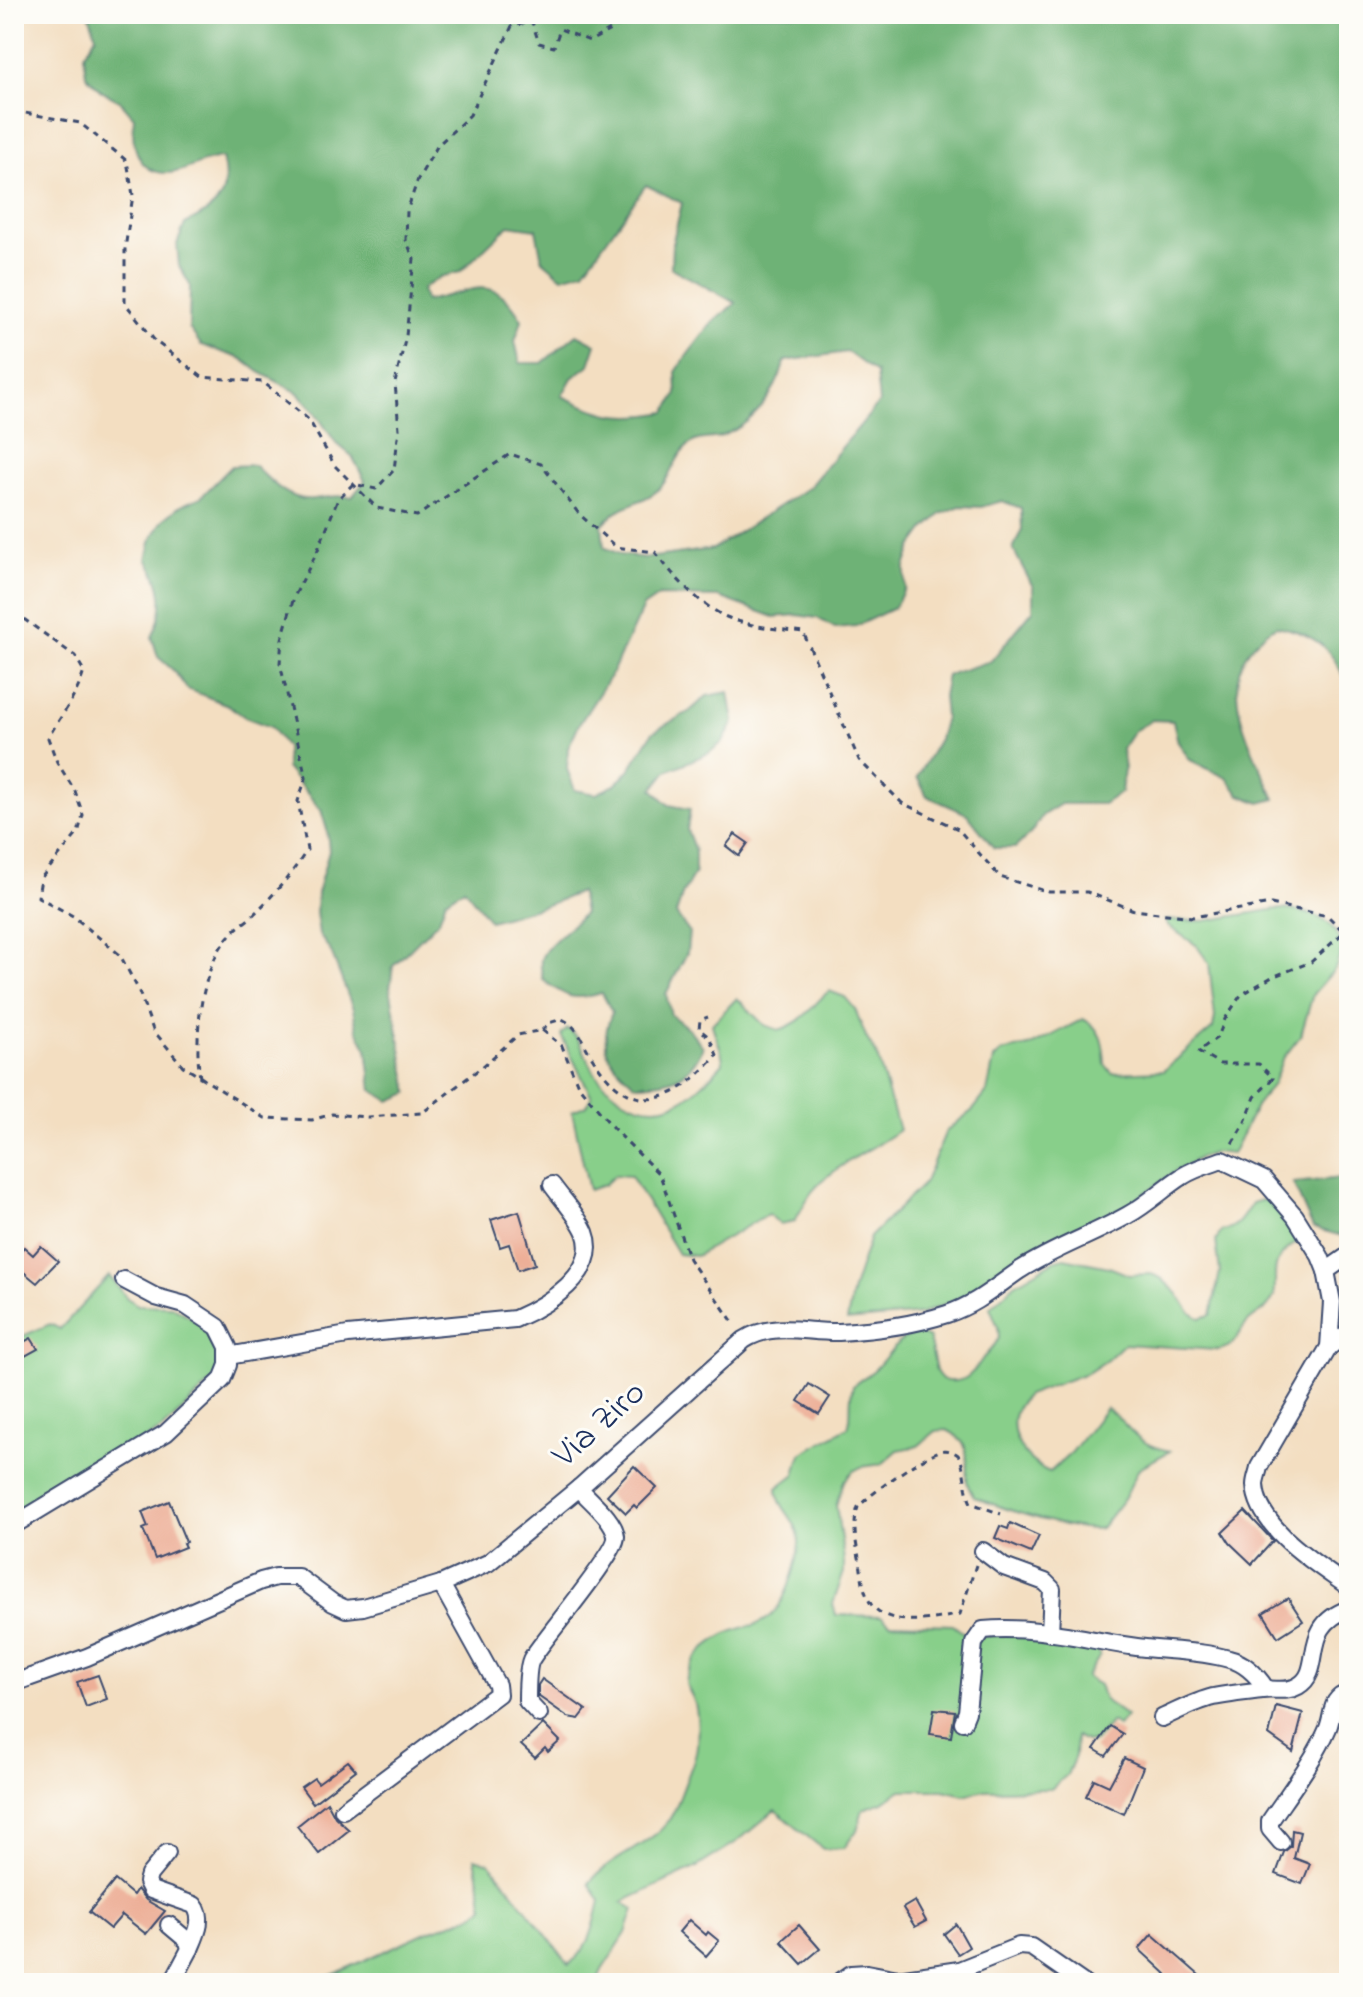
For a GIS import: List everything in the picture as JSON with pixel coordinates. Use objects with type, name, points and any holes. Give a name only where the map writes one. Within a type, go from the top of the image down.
[{"type":"street","points":[[1222,1160],[1264,1180],[1295,1216],[1326,1271],[1332,1302],[1329,1347]]},
{"type":"street","name":"Via Ziro","points":[[14,1683],[87,1657],[276,1577],[298,1577],[346,1609],[441,1584],[488,1563],[579,1488],[744,1340],[757,1332],[773,1328],[837,1332],[922,1321],[951,1312],[986,1296],[1045,1255],[1127,1216],[1181,1177],[1222,1160]]},
{"type":"street","points":[[228,1356],[348,1335],[515,1319],[533,1311],[571,1282],[584,1262],[587,1247],[585,1232],[552,1185]]},
{"type":"street","points":[[1326,1271],[1349,1255]]},
{"type":"street","points":[[14,1525],[166,1433],[222,1380],[228,1347],[218,1327],[185,1305],[156,1297],[124,1280]]},
{"type":"street","points":[[1349,1332],[1329,1347],[1259,1467],[1255,1483],[1258,1500],[1266,1514],[1292,1544],[1349,1587]]},
{"type":"street","points":[[539,1714],[527,1701],[529,1661],[616,1543],[611,1523],[579,1488]]},
{"type":"street","points":[[983,1551],[1004,1567],[1045,1582],[1052,1589],[1050,1633]]},
{"type":"street","points":[[343,1810],[498,1694],[497,1685],[441,1584]]},
{"type":"street","points":[[1162,1718],[1212,1697],[1266,1689],[1288,1690],[1302,1684],[1309,1675],[1325,1622],[1348,1607]]},
{"type":"street","points":[[963,1722],[967,1712],[974,1643],[983,1630],[1000,1628],[1229,1659],[1248,1668],[1266,1689]]},
{"type":"street","points":[[1281,1842],[1270,1829],[1270,1821],[1323,1736],[1335,1700],[1349,1693]]},
{"type":"street","points":[[167,1853],[147,1882],[151,1890],[194,1905],[199,1911],[200,1921],[190,1949],[172,1983]]},
{"type":"street","points":[[169,1925],[188,1941],[190,1949]]},
{"type":"street","points":[[838,1983],[851,1974],[867,1973],[898,1979],[959,1970],[1019,1946],[1031,1947],[1083,1983]]},
{"type":"path","points":[[353,484],[376,489],[394,470],[399,429],[395,383],[406,336],[414,259],[406,240],[407,211],[418,179],[438,145],[470,115],[512,26],[532,22],[539,43],[554,47],[560,29],[590,41],[627,21],[629,14]]},
{"type":"path","points":[[14,111],[80,123],[127,161],[133,195],[125,249],[125,303],[155,341],[202,377],[263,382],[309,420],[335,466],[377,508],[417,516],[510,454],[541,464],[579,514],[616,547],[655,552],[680,584],[727,618],[803,632],[859,760],[902,803],[958,829],[1000,877],[1049,892],[1087,892],[1134,910],[1192,917],[1271,904],[1328,916],[1344,932],[1311,962],[1272,977],[1241,995],[1225,1019],[1218,1037],[1198,1051],[1220,1064],[1259,1064],[1273,1078],[1255,1097],[1245,1122],[1222,1160]]},
{"type":"path","points":[[200,1078],[198,1034],[208,973],[228,936],[253,915],[292,872],[307,850],[298,801],[306,778],[280,663],[282,639],[294,597],[317,552],[338,499],[353,484]]},
{"type":"path","points":[[14,612],[75,656],[84,671],[77,694],[48,738],[57,762],[75,791],[83,815],[78,833],[41,878],[38,897],[73,916],[120,955],[138,989],[153,1030],[183,1066],[265,1118],[312,1120],[332,1114],[368,1117],[422,1113],[518,1035],[542,1030],[549,1023],[562,1019],[576,1026],[592,1059],[618,1088],[640,1100],[669,1095],[698,1077],[717,1055],[709,1037],[699,1029],[700,1020],[708,1017]]},
{"type":"path","points":[[542,1030],[562,1046],[578,1085],[613,1128],[660,1175],[689,1259],[744,1340]]},
{"type":"path","points":[[983,1551],[960,1614],[943,1618],[894,1618],[871,1605],[863,1586],[855,1516],[866,1499],[940,1451],[948,1450],[960,1459],[965,1493],[971,1503],[1001,1514]]},
{"type":"green space","points":[[89,14],[1349,14],[1349,692],[1338,666],[1323,647],[1303,634],[1276,626],[1254,643],[1242,663],[1237,684],[1245,730],[1275,799],[1260,803],[1240,795],[1227,778],[1190,760],[1178,742],[1173,721],[1152,720],[1134,731],[1122,749],[1124,770],[1121,792],[1103,804],[1061,804],[1043,815],[1031,833],[1015,848],[994,848],[967,814],[927,796],[917,777],[939,739],[945,717],[943,696],[947,675],[991,661],[1033,610],[1033,587],[1013,549],[1022,529],[1021,508],[1002,501],[981,507],[960,506],[941,514],[912,547],[905,567],[905,588],[894,608],[856,626],[835,628],[817,618],[797,615],[774,617],[719,597],[659,596],[643,607],[612,673],[578,726],[568,748],[567,769],[575,790],[596,794],[615,785],[630,769],[653,732],[690,711],[707,696],[729,692],[734,722],[723,742],[709,753],[667,771],[653,789],[669,805],[690,809],[687,830],[695,851],[695,873],[683,893],[676,914],[689,932],[687,953],[666,994],[671,1015],[689,1029],[703,1047],[691,1067],[676,1078],[635,1084],[618,1068],[608,1052],[606,1035],[612,1012],[602,993],[571,996],[543,980],[543,955],[584,913],[580,892],[490,921],[464,888],[446,900],[439,920],[393,966],[390,988],[409,1093],[390,1101],[372,1090],[367,1049],[357,1030],[353,1009],[331,952],[319,934],[317,893],[329,851],[321,810],[286,768],[286,747],[271,727],[187,689],[174,671],[158,657],[152,637],[160,617],[160,588],[147,559],[152,538],[163,520],[180,506],[201,497],[232,466],[254,465],[288,494],[305,499],[352,497],[365,481],[352,456],[336,443],[297,392],[259,372],[242,359],[201,345],[189,328],[190,285],[179,266],[177,244],[185,224],[206,212],[220,199],[225,182],[222,158],[166,173],[147,167],[136,151],[134,117],[120,101],[101,91],[86,75],[84,54],[96,36]],"holes":[[[646,185],[682,203],[672,245],[671,268],[736,303],[713,322],[676,372],[677,394],[666,412],[624,416],[589,408],[562,396],[572,378],[589,365],[596,344],[577,334],[542,363],[520,363],[515,341],[522,320],[501,294],[479,288],[425,301],[422,289],[440,277],[460,272],[509,225],[536,229],[542,260],[562,277],[584,271]],[[847,352],[876,373],[879,403],[809,487],[713,549],[647,558],[621,555],[604,547],[602,525],[618,510],[655,492],[688,446],[698,440],[731,432],[752,417],[776,385],[785,361]]]},
{"type":"green space","points":[[1277,909],[1324,920],[1334,929],[1342,949],[1335,969],[1313,994],[1301,1035],[1282,1060],[1273,1084],[1256,1106],[1232,1154],[1215,1152],[1199,1158],[1127,1206],[1093,1219],[1039,1247],[996,1279],[955,1300],[921,1314],[847,1321],[853,1289],[870,1237],[925,1182],[946,1131],[973,1110],[987,1092],[994,1059],[1002,1052],[1033,1045],[1083,1019],[1098,1032],[1105,1064],[1112,1073],[1163,1071],[1213,1028],[1215,1017],[1209,963],[1196,945],[1168,926],[1165,920],[1204,921]]},
{"type":"green space","points":[[829,991],[845,997],[855,1009],[876,1053],[899,1130],[841,1166],[820,1183],[795,1221],[780,1224],[768,1214],[696,1256],[678,1254],[631,1176],[615,1175],[604,1185],[589,1190],[572,1111],[587,1105],[592,1097],[561,1035],[567,1029],[580,1043],[596,1075],[613,1091],[639,1106],[667,1107],[691,1094],[723,1063],[712,1024],[737,998],[764,1025],[779,1030],[802,1018]]},
{"type":"green space","points":[[1349,1177],[1349,1238],[1313,1228],[1293,1183]]},
{"type":"green space","points":[[1262,1200],[1274,1203],[1302,1236],[1277,1263],[1272,1301],[1248,1322],[1233,1343],[1217,1350],[1124,1344],[1089,1372],[1027,1395],[1018,1405],[1014,1416],[1016,1439],[1030,1459],[1050,1472],[1072,1452],[1106,1408],[1148,1444],[1170,1451],[1139,1468],[1125,1497],[1101,1528],[1057,1523],[975,1497],[967,1480],[964,1445],[947,1430],[936,1431],[918,1446],[898,1450],[882,1464],[861,1467],[844,1481],[836,1505],[844,1572],[833,1604],[836,1615],[881,1616],[890,1623],[953,1625],[969,1637],[1020,1634],[1097,1648],[1100,1656],[1086,1677],[1099,1685],[1104,1700],[1126,1716],[1118,1726],[1111,1722],[1094,1742],[1076,1736],[1075,1756],[1067,1775],[1051,1789],[985,1790],[964,1795],[943,1790],[901,1790],[883,1802],[863,1809],[857,1830],[844,1848],[823,1849],[775,1810],[738,1841],[695,1868],[622,1902],[634,1909],[626,1933],[596,1983],[315,1983],[426,1932],[471,1916],[484,1907],[475,1858],[490,1863],[569,1964],[582,1951],[590,1936],[600,1901],[589,1883],[606,1867],[663,1828],[678,1802],[697,1746],[696,1709],[686,1683],[695,1659],[719,1638],[767,1619],[785,1595],[799,1543],[796,1528],[777,1488],[795,1474],[801,1454],[848,1427],[853,1386],[874,1370],[898,1343],[912,1335],[929,1338],[936,1371],[942,1380],[956,1381],[967,1377],[999,1338],[990,1307],[1015,1284],[1064,1258],[1109,1267],[1129,1275],[1151,1274],[1161,1278],[1177,1293],[1190,1312],[1200,1318],[1211,1315],[1220,1272],[1216,1241],[1221,1231],[1240,1221],[1252,1203]]},
{"type":"green space","points":[[109,1276],[127,1298],[138,1305],[171,1306],[212,1329],[220,1342],[222,1362],[216,1378],[164,1428],[26,1511],[14,1510],[14,1340],[50,1324],[60,1329]]},
{"type":"building","points":[[735,834],[748,843],[739,856],[726,846]]},
{"type":"building","points":[[519,1211],[535,1264],[518,1270],[509,1244],[500,1247],[491,1220]]},
{"type":"building","points":[[41,1246],[58,1261],[37,1283],[14,1264],[14,1258],[24,1247],[33,1255]]},
{"type":"building","points":[[31,1338],[38,1349],[14,1362],[14,1347]]},
{"type":"building","points":[[809,1384],[830,1397],[819,1414],[798,1401]]},
{"type":"building","points":[[634,1466],[657,1488],[637,1508],[634,1505],[626,1513],[607,1495]]},
{"type":"building","points":[[169,1501],[186,1542],[183,1543],[185,1547],[155,1559],[143,1529],[148,1527],[142,1512]]},
{"type":"building","points":[[1245,1511],[1273,1541],[1252,1564],[1223,1532]]},
{"type":"building","points":[[1010,1523],[1039,1536],[1031,1553],[995,1538],[1000,1526],[1008,1529]]},
{"type":"building","points":[[1288,1598],[1303,1621],[1278,1637],[1263,1613]]},
{"type":"building","points":[[98,1675],[107,1699],[86,1707],[77,1682]]},
{"type":"building","points":[[542,1679],[586,1710],[579,1719],[568,1717],[538,1696],[538,1685]]},
{"type":"building","points":[[1276,1706],[1303,1713],[1293,1752],[1269,1735]]},
{"type":"building","points":[[934,1709],[955,1711],[951,1737],[930,1734]]},
{"type":"building","points":[[543,1724],[560,1741],[548,1752],[545,1748],[535,1758],[521,1745]]},
{"type":"building","points":[[1110,1726],[1123,1734],[1106,1756],[1094,1749]]},
{"type":"building","points":[[1124,1758],[1143,1767],[1124,1814],[1086,1796],[1094,1779],[1109,1786]]},
{"type":"building","points":[[348,1761],[356,1770],[313,1803],[301,1787],[314,1778],[318,1783]]},
{"type":"building","points":[[327,1802],[335,1817],[349,1830],[319,1854],[297,1826]]},
{"type":"building","points":[[1292,1830],[1300,1832],[1294,1858],[1310,1864],[1302,1884],[1276,1874],[1284,1852],[1291,1846]]},
{"type":"building","points":[[115,1880],[133,1895],[137,1889],[146,1900],[165,1911],[146,1934],[122,1915],[110,1929],[89,1912]]},
{"type":"building","points":[[915,1901],[926,1921],[915,1927],[903,1908]]},
{"type":"building","points":[[689,1920],[706,1935],[708,1932],[719,1941],[706,1956],[679,1932]]},
{"type":"building","points":[[956,1924],[969,1947],[958,1954],[944,1934]]},
{"type":"building","points":[[799,1925],[820,1949],[802,1964],[781,1941]]},
{"type":"building","points":[[1152,1934],[1199,1975],[1191,1983],[1172,1983],[1139,1949]]}]
